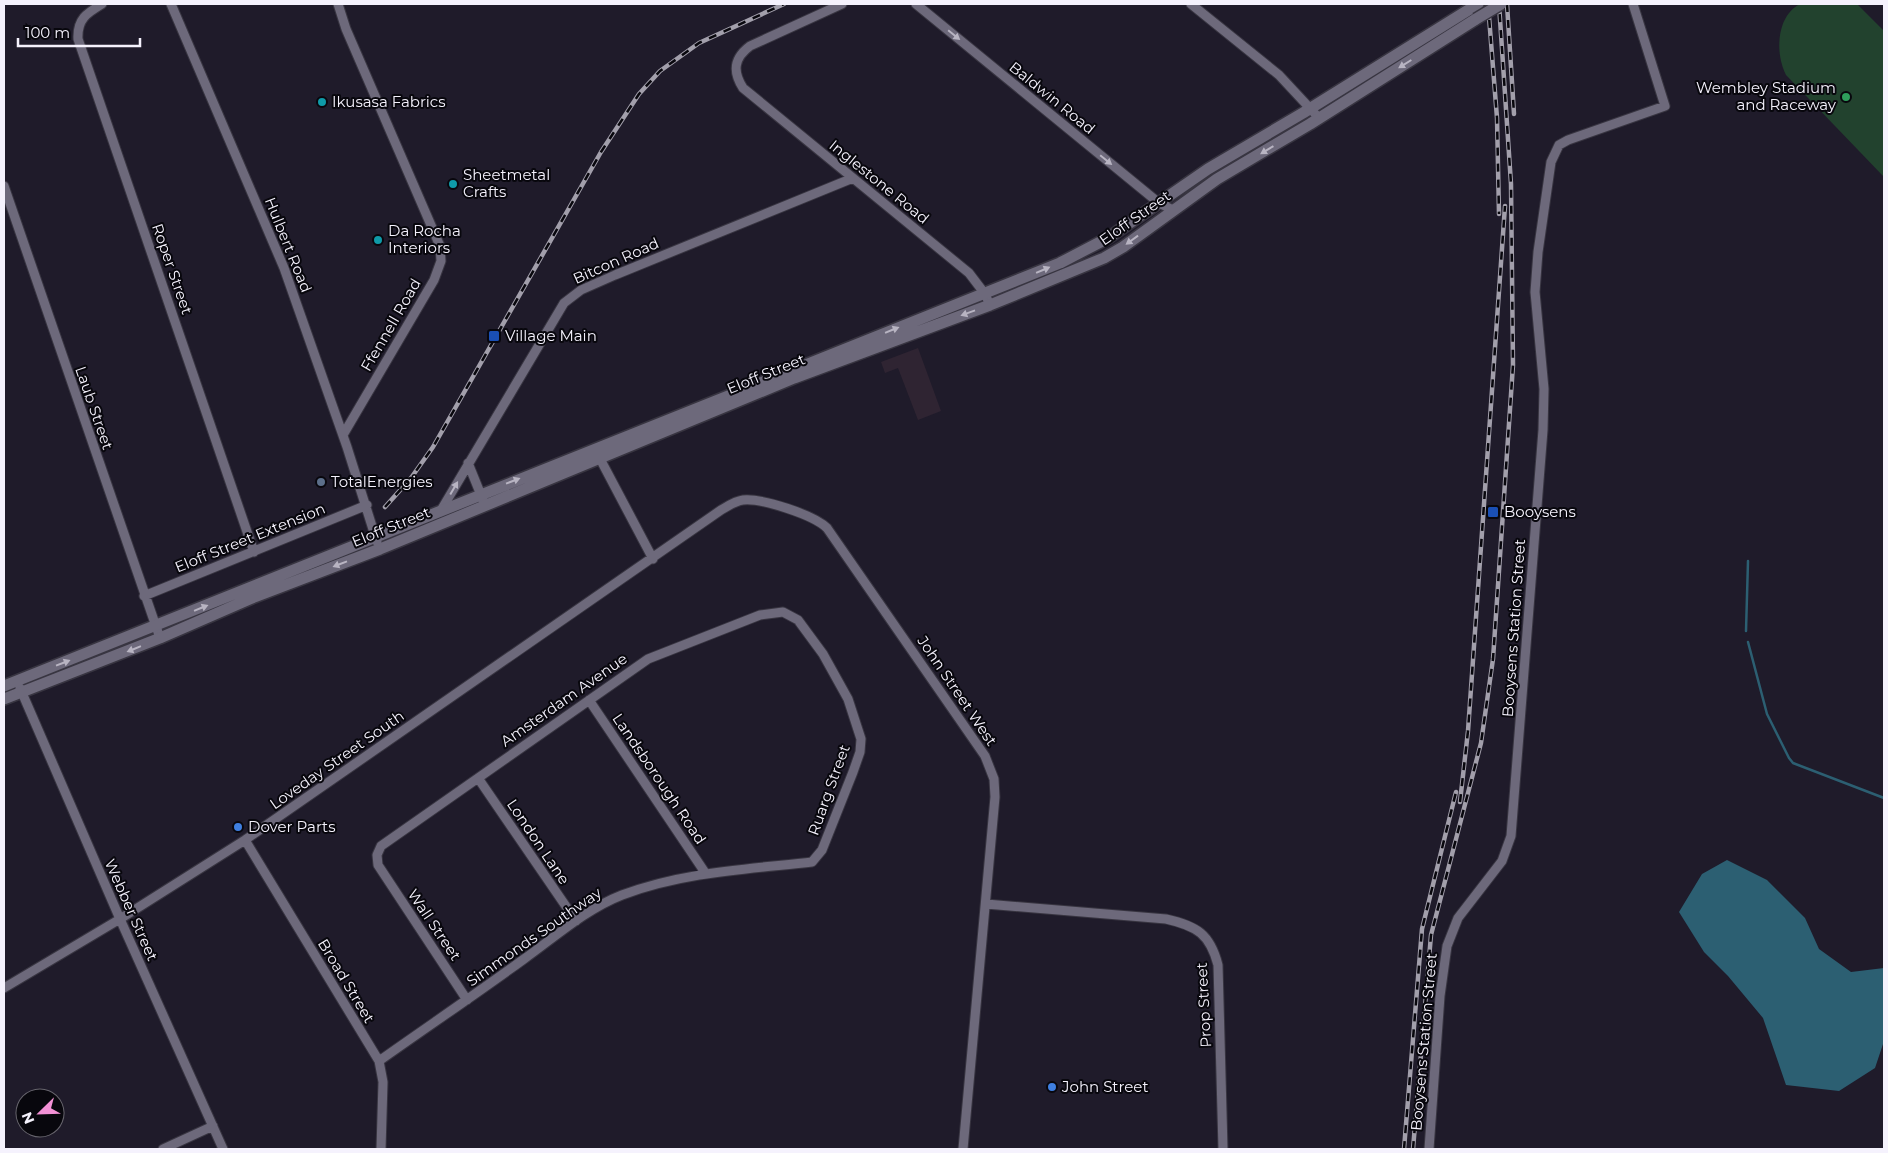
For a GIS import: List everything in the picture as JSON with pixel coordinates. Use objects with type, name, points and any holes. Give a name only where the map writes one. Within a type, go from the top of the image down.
[{"type":"street","name":"Roper Street","points":[[102,4],[84,15],[79,26],[78,39],[254,552]]},
{"type":"street","name":"Hulbert Road","points":[[170,4],[284,268],[380,543]]},
{"type":"street","name":"Ffennell Road","points":[[338,4],[346,28],[440,246],[441,261],[434,280],[343,435]]},
{"type":"street","name":"Inglestone Road","points":[[842,4],[765,38],[741,53],[736,62],[735,71],[742,88],[969,274],[987,300]]},
{"type":"street","name":"Baldwin Road","points":[[916,4],[1159,203],[1173,210]]},
{"type":"street","points":[[1191,4],[1279,75],[1297,92],[1314,121]]},
{"type":"street","name":"Eloff Street","points":[[4,686],[380,543],[869,344],[1104,258],[1123,247],[1173,210],[1314,121],[1475,11],[1501,4]]},
{"type":"street","name":"Booysens Station Street","points":[[1429,1149],[1441,986],[1447,946],[1458,918],[1502,862],[1511,836],[1544,389],[1537,330],[1536,279],[1551,162],[1559,146],[1568,140],[1665,106],[1633,4]]},
{"type":"street","name":"Eloff Street","points":[[987,300],[1090,248],[1239,150],[1423,46]]},
{"type":"street","points":[[1239,150],[1247,162]]},
{"type":"street","name":"Bitcon Road","points":[[440,512],[564,303],[570,296],[615,275],[853,178]]},
{"type":"street","name":"Laub Street","points":[[4,186],[160,638]]},
{"type":"street","points":[[598,455],[653,559]]},
{"type":"street","points":[[468,463],[483,500]]},
{"type":"street","name":"Eloff Street","points":[[380,543],[440,512],[483,500]]},
{"type":"street","name":"John Street West","points":[[653,559],[722,510],[745,500],[813,518],[827,528],[989,763],[994,780],[995,797],[963,1149]]},
{"type":"street","name":"Eloff Street Extension","points":[[144,596],[366,504]]},
{"type":"street","name":"Loveday Street South","points":[[4,988],[120,920],[245,840],[653,559]]},
{"type":"street","name":"Eloff Street","points":[[4,699],[160,638],[275,584]]},
{"type":"street","name":"Amsterdam Avenue","points":[[378,865],[378,849],[384,843],[648,659],[751,618],[772,612],[783,612],[798,620]]},
{"type":"street","name":"Ruarg Street","points":[[798,620],[838,678],[858,726],[861,739],[860,752],[853,772],[822,850],[812,862]]},
{"type":"street","name":"Webber Street","points":[[18,680],[120,920],[223,1149]]},
{"type":"street","name":"Landsborough Road","points":[[589,700],[706,874]]},
{"type":"street","name":"London Lane","points":[[478,778],[576,921]]},
{"type":"street","name":"Broad Street","points":[[245,840],[379,1061],[383,1082],[381,1149]]},
{"type":"street","name":"Simmonds Southway","points":[[379,1061],[576,921],[622,895],[706,874],[812,862]]},
{"type":"street","name":"Wall Street","points":[[378,865],[467,1000]]},
{"type":"street","name":"Prop Street","points":[[986,904],[1166,919],[1184,923],[1198,930],[1207,939],[1214,949],[1218,965],[1223,1149]]},
{"type":"street","points":[[163,1149],[213,1126]]},
{"type":"shaded area","points":[[918,348],[941,411],[918,420],[898,368],[885,373],[881,362]]},
{"type":"green space","name":"Wembley Stadium and Raceway","points":[[1800,4],[1857,4],[1884,31],[1884,177],[1786,75],[1780,57],[1780,36],[1786,17]]},
{"type":"water","points":[[1727,860],[1767,880],[1805,918],[1819,949],[1851,972],[1884,968],[1884,1041],[1875,1068],[1839,1091],[1786,1085],[1763,1018],[1728,976],[1704,952],[1679,912],[1702,874]]},
{"type":"waterway","points":[[1746,631],[1748,561]]},
{"type":"waterway","points":[[1748,642],[1767,714],[1793,763],[1884,798]]},
{"type":"railway","points":[[385,507],[411,478],[433,447],[601,152],[639,94],[660,71],[699,43],[784,4]]},
{"type":"railway","points":[[1488,4],[1497,118],[1499,214]]},
{"type":"railway","points":[[1413,1149],[1431,935],[1481,743],[1493,659],[1513,365],[1511,184],[1499,4]]},
{"type":"railway","points":[[1507,4],[1514,114]]},
{"type":"railway","points":[[1460,802],[1468,731],[1505,206]]},
{"type":"railway","points":[[1404,1149],[1422,929],[1456,792]]},
{"type":"place","name":"Wembley Stadium and Raceway","points":[[1846,97]]},
{"type":"place","name":"Ikusasa Fabrics","points":[[322,102]]},
{"type":"place","name":"Sheetmetal Crafts","points":[[453,184]]},
{"type":"place","name":"Da Rocha Interiors","points":[[378,240]]},
{"type":"place","name":"Village Main","points":[[494,336]]},
{"type":"place","name":"TotalEnergies","points":[[321,482]]},
{"type":"place","name":"Booysens","points":[[1493,512]]},
{"type":"place","name":"Dover Parts","points":[[238,827]]},
{"type":"place","name":"John Street","points":[[1052,1087]]}]
